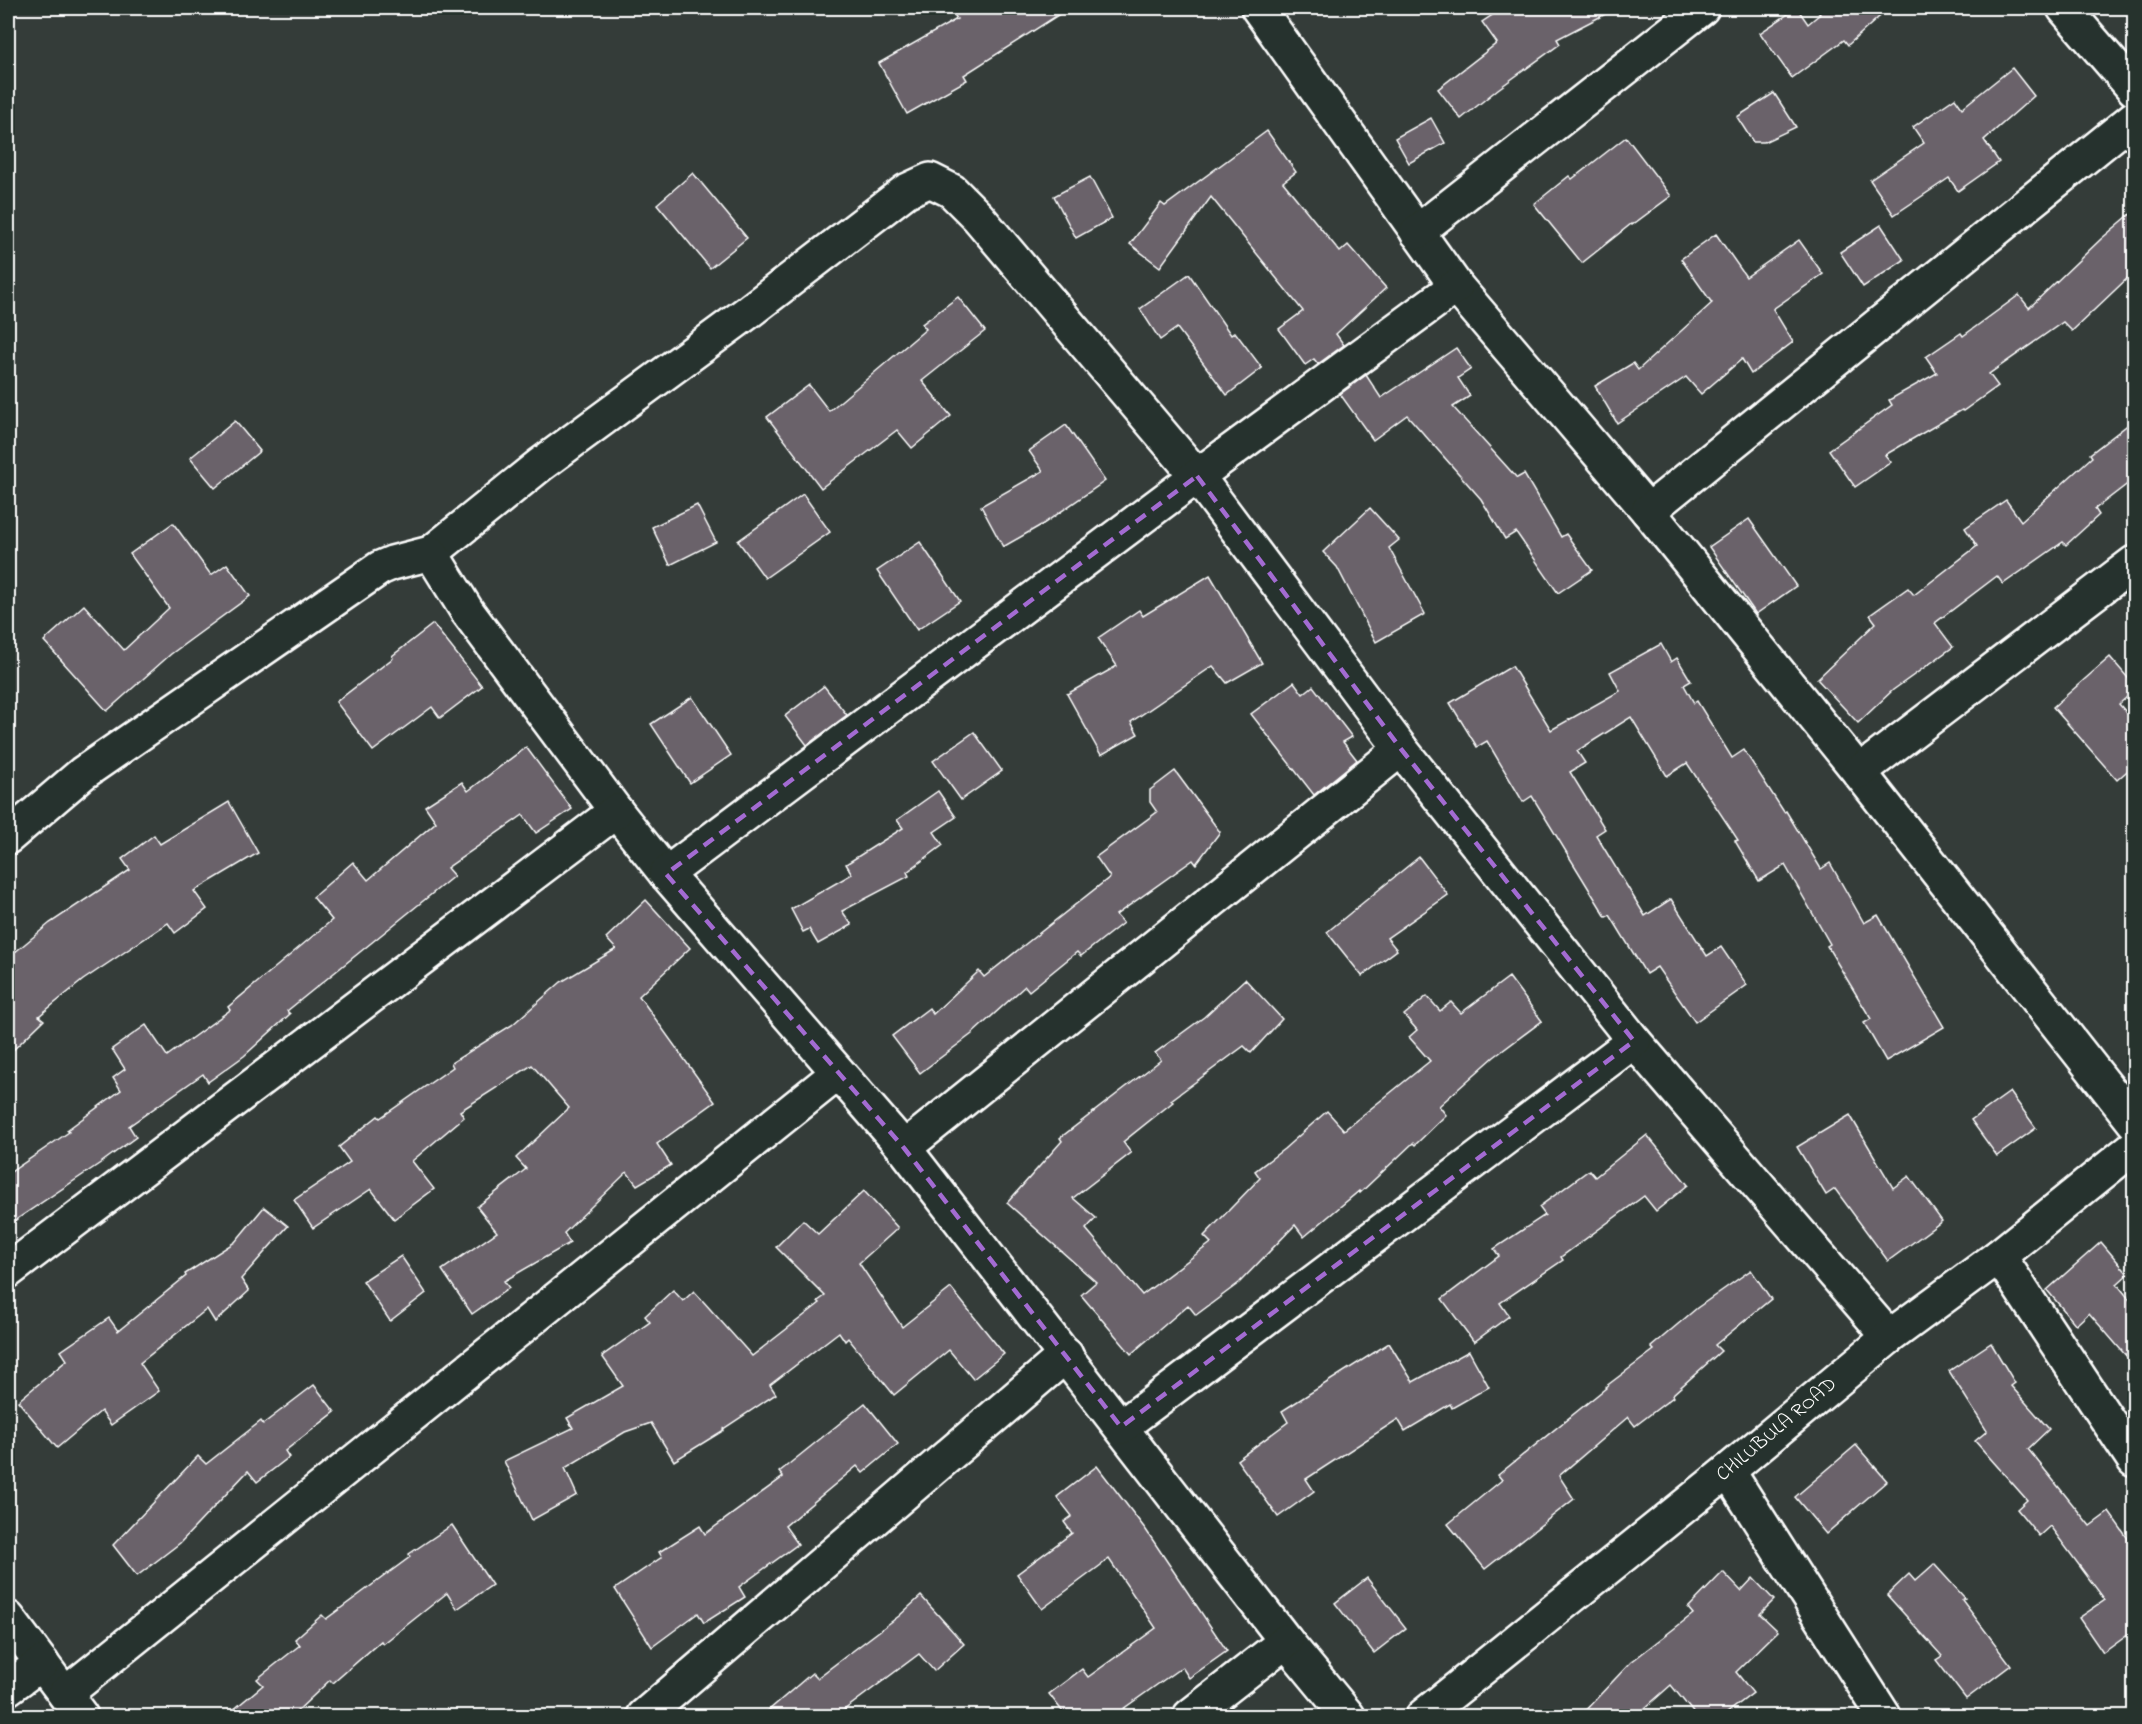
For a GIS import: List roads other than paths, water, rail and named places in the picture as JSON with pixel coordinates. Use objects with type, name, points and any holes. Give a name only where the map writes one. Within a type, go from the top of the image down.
[{"type":"street","points":[[1258,8],[1456,286],[1648,511],[1859,772],[2134,1122]]},
{"type":"street","points":[[1417,232],[1702,8]]},
{"type":"street","points":[[2064,8],[2134,89]]},
{"type":"street","points":[[1648,511],[2134,118]]},
{"type":"street","points":[[8,837],[83,773],[380,568],[431,553],[540,465],[747,313],[906,191],[930,180],[952,191],[978,217],[1197,476],[1401,749],[1634,1041],[1889,1337]]},
{"type":"street","points":[[666,874],[1197,476],[1456,286]]},
{"type":"street","points":[[431,553],[467,611],[616,811],[666,874],[904,1148],[1286,1641],[1348,1716]]},
{"type":"street","points":[[1859,772],[2134,563]]},
{"type":"street","points":[[904,1148],[1401,749]]},
{"type":"street","points":[[8,1271],[616,811]]},
{"type":"street","points":[[1121,1427],[1634,1041]]},
{"type":"street","points":[[8,1618],[73,1705],[838,1073]]},
{"type":"street","name":"CHILUBULA ROAD","points":[[1423,1716],[1728,1471],[1889,1337],[1999,1256],[2134,1147]]},
{"type":"street","points":[[1999,1256],[2134,1460]]},
{"type":"street","points":[[644,1716],[1066,1355]]},
{"type":"street","points":[[1728,1471],[1884,1716]]},
{"type":"street","points":[[1190,1716],[1286,1641]]},
{"type":"street","points":[[8,1688],[42,1663]]}]
